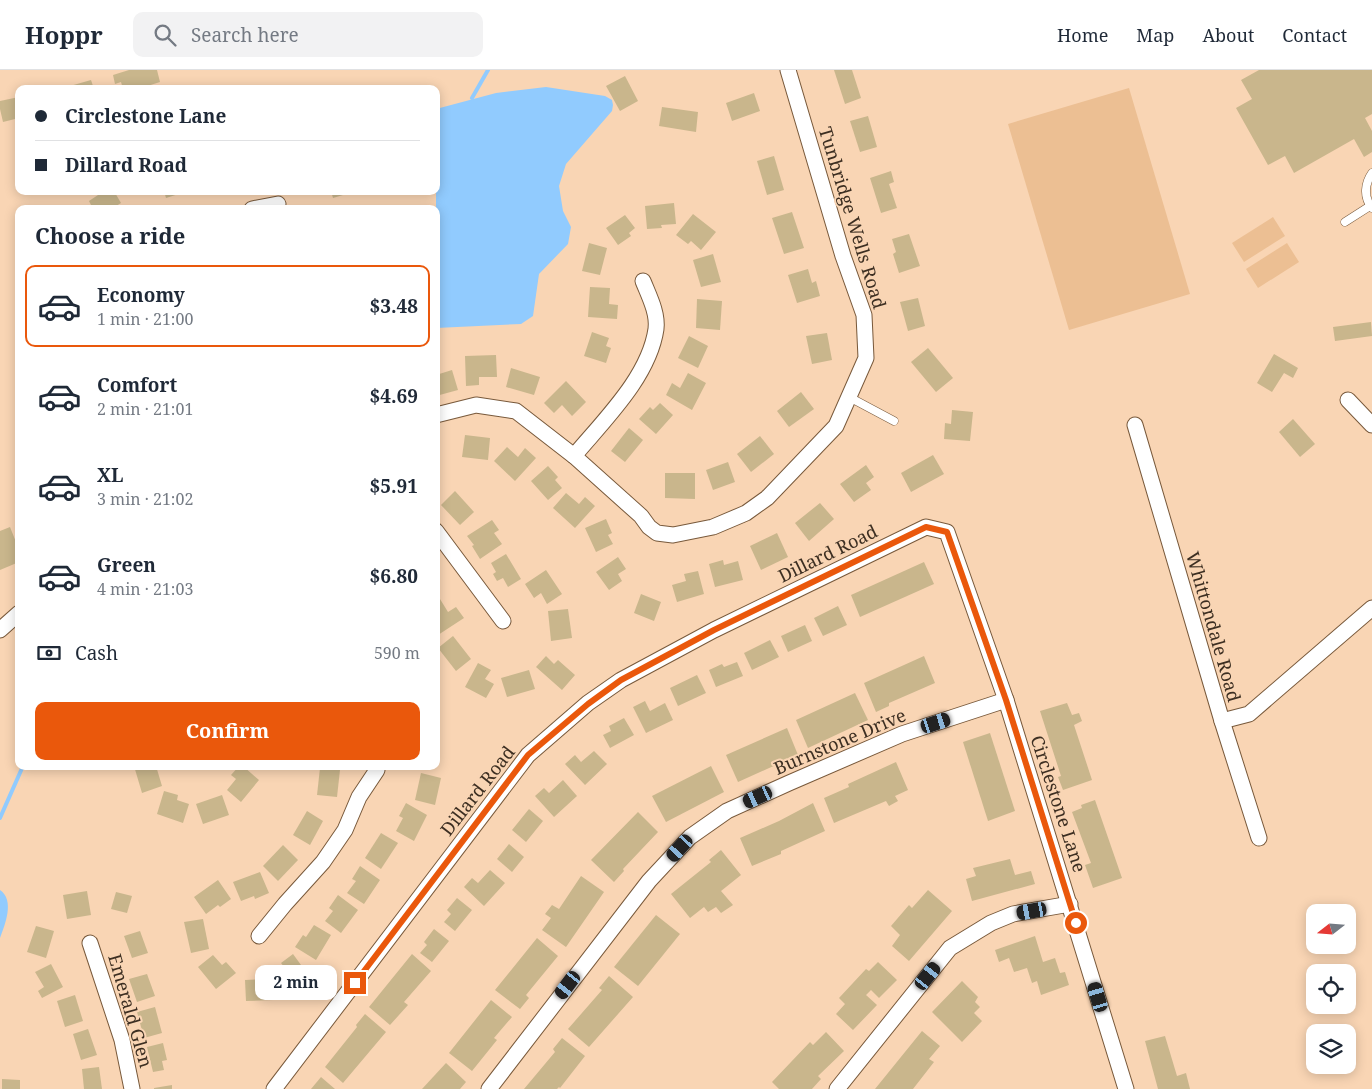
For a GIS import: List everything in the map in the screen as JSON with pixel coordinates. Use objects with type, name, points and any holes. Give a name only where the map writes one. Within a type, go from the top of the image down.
[{"type":"street","name":"Tunbridge Wells Road","points":[[440,414],[476,405],[516,411],[574,456],[641,516],[649,527],[657,533],[673,535],[713,527],[746,513],[767,498],[836,426],[866,358],[864,315],[843,256],[788,70]]},
{"type":"street","points":[[273,205],[278,204]]},
{"type":"street","points":[[574,456],[636,381],[648,361],[656,328],[652,303],[643,281]]},
{"type":"street","points":[[1348,400],[1372,425]]},
{"type":"street","name":"Whittondale Road","points":[[1134,425],[1222,722],[1259,838]]},
{"type":"street","name":"Dillard Road","points":[[274,1089],[528,755],[588,704],[621,680],[714,630],[926,527],[947,532]]},
{"type":"street","name":"Circlestone Lane","points":[[947,532],[1006,700],[1126,1089]]},
{"type":"street","points":[[440,536],[503,621]]},
{"type":"street","points":[[1222,722],[1249,714],[1372,608]]},
{"type":"street","points":[[0,630],[15,617]]},
{"type":"street","name":"Burnstone Drive","points":[[489,1089],[649,881],[690,837],[727,811],[902,734],[1006,700]]},
{"type":"street","points":[[259,936],[323,862],[345,830],[359,797],[377,770]]},
{"type":"street","points":[[837,1089],[950,948],[991,923],[1013,914],[1070,904]]},
{"type":"street","name":"Emerald Glen","points":[[90,943],[122,1040],[132,1089]]},
{"type":"lane","points":[[1345,222],[1371,207],[1365,192],[1368,179],[1372,173]]},
{"type":"lane","points":[[849,397],[894,421]]},
{"type":"shaded area","points":[[1129,88],[1190,294],[1069,330],[1008,124]]},
{"type":"shaded area","points":[[1273,217],[1285,236],[1244,262],[1232,243]]},
{"type":"shaded area","points":[[1287,243],[1299,262],[1258,288],[1246,269]]},
{"type":"water","points":[[546,87],[605,96],[612,100],[613,105],[612,111],[566,164],[559,186],[563,211],[571,227],[568,244],[539,274],[533,316],[521,324],[440,328],[440,205],[436,205],[436,195],[440,195],[440,108],[496,93]]},
{"type":"water","points":[[0,890],[5,894],[8,913],[0,938]]},
{"type":"building","points":[[129,70],[157,70],[160,82],[151,85],[122,85],[121,82],[115,84],[113,75]]},
{"type":"building","points":[[834,70],[852,70],[861,98],[845,104]]},
{"type":"building","points":[[1259,70],[1372,70],[1372,114],[1365,118],[1372,131],[1372,152],[1364,157],[1354,139],[1294,173],[1285,156],[1268,165],[1236,108],[1252,99],[1241,80]]},
{"type":"building","points":[[625,76],[638,101],[620,111],[606,86]]},
{"type":"building","points":[[91,80],[93,85],[74,85]]},
{"type":"building","points":[[754,93],[760,111],[732,121],[726,103]]},
{"type":"building","points":[[15,98],[15,119],[3,122],[0,101]]},
{"type":"building","points":[[662,107],[698,112],[696,132],[659,126]]},
{"type":"building","points":[[868,116],[877,147],[860,152],[850,121]]},
{"type":"building","points":[[774,156],[784,190],[767,195],[757,161]]},
{"type":"building","points":[[891,171],[894,182],[889,184],[897,208],[881,213],[870,178]]},
{"type":"building","points":[[98,195],[116,195],[121,203],[118,205],[91,205],[89,201]]},
{"type":"building","points":[[332,195],[343,195],[333,198]]},
{"type":"building","points":[[674,203],[676,224],[661,225],[662,228],[647,229],[645,206]]},
{"type":"building","points":[[792,212],[804,248],[784,254],[772,218]]},
{"type":"building","points":[[693,214],[716,232],[701,250],[691,241],[688,244],[676,235]]},
{"type":"building","points":[[625,215],[635,228],[629,233],[631,236],[618,245],[606,228]]},
{"type":"building","points":[[909,234],[920,266],[899,273],[893,254],[896,252],[892,239]]},
{"type":"building","points":[[589,243],[607,248],[600,275],[582,271]]},
{"type":"building","points":[[713,254],[721,282],[701,287],[693,260]]},
{"type":"building","points":[[808,269],[812,283],[816,281],[820,296],[797,303],[788,275]]},
{"type":"building","points":[[590,287],[610,288],[609,304],[618,305],[617,319],[588,317]]},
{"type":"building","points":[[918,298],[925,326],[908,331],[900,302]]},
{"type":"building","points":[[697,299],[722,301],[720,330],[696,328]]},
{"type":"building","points":[[1371,322],[1372,336],[1335,341],[1333,327]]},
{"type":"building","points":[[592,332],[609,338],[606,346],[611,348],[606,363],[584,356]]},
{"type":"building","points":[[827,333],[832,360],[812,364],[806,336]]},
{"type":"building","points":[[689,336],[708,346],[698,368],[678,358]]},
{"type":"building","points":[[928,348],[953,378],[936,392],[911,362]]},
{"type":"building","points":[[1274,354],[1298,368],[1293,378],[1284,373],[1272,392],[1257,383]]},
{"type":"building","points":[[496,355],[497,377],[479,377],[479,385],[466,386],[465,356]]},
{"type":"building","points":[[511,368],[540,377],[534,395],[506,387]]},
{"type":"building","points":[[452,370],[458,390],[440,395],[440,374]]},
{"type":"building","points":[[688,373],[706,383],[692,410],[666,395],[672,383],[680,388]]},
{"type":"building","points":[[566,381],[586,402],[572,416],[562,405],[554,413],[544,403]]},
{"type":"building","points":[[801,392],[814,409],[789,427],[777,411]]},
{"type":"building","points":[[660,403],[673,415],[656,434],[639,419],[650,407],[653,410]]},
{"type":"building","points":[[952,410],[973,412],[970,441],[944,439],[945,423],[951,424]]},
{"type":"building","points":[[1293,419],[1315,444],[1300,457],[1279,432]]},
{"type":"building","points":[[629,428],[643,440],[625,462],[611,451]]},
{"type":"building","points":[[465,435],[490,438],[488,460],[462,457]]},
{"type":"building","points":[[760,436],[774,454],[751,472],[737,454]]},
{"type":"building","points":[[507,447],[518,457],[525,448],[536,458],[515,481],[494,461]]},
{"type":"building","points":[[933,455],[944,474],[911,492],[901,473]]},
{"type":"building","points":[[728,462],[735,482],[713,490],[706,470]]},
{"type":"building","points":[[866,465],[874,477],[866,483],[871,490],[854,502],[840,484]]},
{"type":"building","points":[[548,466],[558,477],[555,480],[562,488],[548,500],[531,481]]},
{"type":"building","points":[[665,473],[695,473],[695,499],[665,498]]},
{"type":"building","points":[[455,491],[474,512],[460,525],[441,505]]},
{"type":"building","points":[[566,493],[579,504],[585,497],[595,506],[575,528],[553,508]]},
{"type":"building","points":[[820,503],[834,519],[809,541],[795,523]]},
{"type":"building","points":[[606,519],[612,533],[608,535],[613,544],[596,552],[585,528]]},
{"type":"building","points":[[492,520],[499,530],[494,533],[502,544],[480,559],[472,546],[474,545],[467,536]]},
{"type":"building","points":[[10,527],[15,540],[15,564],[0,570],[0,531]]},
{"type":"building","points":[[777,533],[788,557],[761,570],[750,546]]},
{"type":"building","points":[[506,554],[521,579],[508,587],[503,578],[497,581],[493,574],[496,572],[491,563]]},
{"type":"building","points":[[618,557],[626,569],[618,574],[622,581],[609,590],[596,572]]},
{"type":"building","points":[[723,560],[724,565],[738,561],[743,580],[715,587],[709,564]]},
{"type":"building","points":[[924,562],[934,584],[860,617],[851,595]]},
{"type":"building","points":[[546,570],[562,594],[547,604],[541,593],[534,598],[525,584]]},
{"type":"building","points":[[698,571],[704,594],[677,602],[672,585],[686,581],[684,574]]},
{"type":"building","points":[[641,594],[661,602],[654,621],[634,613]]},
{"type":"building","points":[[440,599],[448,612],[456,607],[464,618],[440,634]]},
{"type":"building","points":[[838,606],[847,625],[823,636],[814,618]]},
{"type":"building","points":[[568,609],[572,638],[551,641],[548,611]]},
{"type":"building","points":[[805,625],[812,641],[788,652],[781,636]]},
{"type":"building","points":[[453,636],[471,659],[456,671],[440,651],[440,646]]},
{"type":"building","points":[[770,640],[779,657],[752,670],[744,653]]},
{"type":"building","points":[[546,656],[554,664],[558,660],[575,675],[562,690],[536,667]]},
{"type":"building","points":[[924,656],[935,683],[889,703],[889,706],[876,712],[864,683]]},
{"type":"building","points":[[737,662],[743,676],[716,687],[709,670],[722,664],[724,667]]},
{"type":"building","points":[[478,663],[491,670],[485,679],[494,684],[486,698],[465,687]]},
{"type":"building","points":[[529,670],[535,689],[507,697],[501,678]]},
{"type":"building","points":[[697,675],[706,693],[678,706],[670,688]]},
{"type":"building","points":[[855,693],[868,720],[808,748],[796,720]]},
{"type":"building","points":[[645,701],[650,711],[665,703],[673,720],[646,733],[633,707]]},
{"type":"building","points":[[1067,703],[1072,715],[1079,713],[1082,721],[1074,725],[1092,780],[1063,790],[1058,777],[1061,776],[1040,711]]},
{"type":"building","points":[[624,718],[634,735],[610,748],[603,735],[611,731],[609,726]]},
{"type":"building","points":[[787,728],[798,755],[738,782],[726,755]]},
{"type":"building","points":[[990,733],[1015,811],[988,821],[963,742]]},
{"type":"building","points":[[594,751],[607,764],[585,785],[565,764],[575,755],[581,762]]},
{"type":"building","points":[[896,762],[908,790],[895,796],[898,801],[889,806],[886,801],[834,823],[824,798],[849,787],[848,784]]},
{"type":"building","points":[[711,766],[724,792],[666,822],[652,796]]},
{"type":"building","points":[[135,770],[157,770],[162,786],[142,793]]},
{"type":"building","points":[[235,770],[248,770],[259,780],[241,802],[227,790],[236,779],[231,775]]},
{"type":"building","points":[[320,770],[340,770],[337,797],[317,795]]},
{"type":"building","points":[[421,773],[441,778],[435,805],[415,800]]},
{"type":"building","points":[[563,780],[577,796],[554,817],[535,796],[544,788],[549,793]]},
{"type":"building","points":[[164,791],[178,795],[177,800],[189,804],[183,823],[157,814]]},
{"type":"building","points":[[222,795],[229,815],[203,824],[196,804]]},
{"type":"building","points":[[1095,800],[1122,878],[1093,888],[1085,865],[1091,863],[1072,812],[1082,808],[1081,805]]},
{"type":"building","points":[[406,803],[427,815],[414,841],[396,831],[403,818],[399,816]]},
{"type":"building","points":[[813,803],[825,831],[781,851],[781,854],[752,866],[740,838],[779,821]]},
{"type":"building","points":[[529,809],[543,821],[526,842],[512,830]]},
{"type":"building","points":[[307,811],[323,821],[310,845],[293,835]]},
{"type":"building","points":[[638,812],[658,832],[623,869],[624,871],[614,882],[591,860]]},
{"type":"building","points":[[381,833],[398,843],[381,869],[365,858]]},
{"type":"building","points":[[509,844],[524,857],[512,872],[497,859]]},
{"type":"building","points":[[283,845],[298,860],[278,881],[263,866]]},
{"type":"building","points":[[721,850],[741,875],[721,891],[733,905],[721,913],[716,907],[708,912],[704,907],[690,918],[671,894],[711,862],[709,860]]},
{"type":"building","points":[[1010,859],[1015,875],[1031,871],[1035,884],[972,901],[966,879],[976,876],[973,868]]},
{"type":"building","points":[[360,866],[380,880],[364,904],[347,893],[356,881],[352,879]]},
{"type":"building","points":[[490,870],[505,883],[484,906],[464,887],[472,878],[478,883]]},
{"type":"building","points":[[260,872],[269,893],[255,899],[254,896],[241,901],[233,882]]},
{"type":"building","points":[[581,876],[604,892],[566,947],[542,930],[551,918],[545,914],[552,905],[559,909]]},
{"type":"building","points":[[218,880],[231,899],[220,907],[218,905],[206,914],[194,897]]},
{"type":"building","points":[[928,890],[952,911],[909,961],[892,946],[900,935],[891,926],[909,905],[912,908]]},
{"type":"building","points":[[87,891],[91,915],[67,919],[63,895]]},
{"type":"building","points":[[116,892],[132,896],[127,913],[111,909]]},
{"type":"building","points":[[338,895],[358,910],[341,933],[325,921],[333,911],[329,908]]},
{"type":"building","points":[[457,898],[472,910],[455,931],[444,922],[451,914],[447,910]]},
{"type":"building","points":[[656,915],[680,934],[638,986],[614,967]]},
{"type":"building","points":[[203,919],[209,949],[191,953],[184,922]]},
{"type":"building","points":[[314,925],[331,935],[316,960],[295,947],[303,935],[306,937]]},
{"type":"building","points":[[36,926],[54,931],[46,958],[27,952]]},
{"type":"building","points":[[434,929],[449,941],[432,962],[420,953],[427,945],[424,942]]},
{"type":"building","points":[[140,931],[148,953],[132,958],[124,936]]},
{"type":"building","points":[[1035,936],[1043,962],[1055,958],[1060,973],[1065,972],[1069,985],[1041,995],[1037,981],[1032,983],[1027,968],[1014,972],[1009,958],[999,962],[995,950]]},
{"type":"building","points":[[537,938],[558,956],[526,995],[529,998],[520,1009],[495,990]]},
{"type":"building","points":[[293,954],[309,976],[291,989],[281,977],[288,972],[281,963]]},
{"type":"building","points":[[412,954],[431,971],[404,1002],[408,1005],[390,1025],[369,1007]]},
{"type":"building","points":[[213,955],[222,965],[226,962],[236,973],[216,989],[198,967]]},
{"type":"building","points":[[878,962],[897,980],[879,998],[871,990],[866,995],[877,1005],[853,1030],[836,1014],[845,1004],[839,998],[866,969],[869,971]]},
{"type":"building","points":[[51,964],[63,987],[42,998],[38,991],[44,987],[35,972]]},
{"type":"building","points":[[147,974],[155,996],[137,1002],[129,979]]},
{"type":"building","points":[[609,976],[633,997],[589,1047],[568,1029],[602,990],[599,988]]},
{"type":"building","points":[[272,979],[273,1000],[246,1001],[245,980]]},
{"type":"building","points":[[962,981],[978,997],[975,1002],[980,1007],[974,1013],[982,1021],[962,1042],[932,1012]]},
{"type":"building","points":[[75,995],[83,1021],[65,1027],[57,1001]]},
{"type":"building","points":[[491,1000],[512,1017],[494,1038],[497,1040],[472,1071],[449,1053]]},
{"type":"building","points":[[155,1007],[162,1033],[144,1038],[137,1012]]},
{"type":"building","points":[[365,1014],[386,1032],[343,1083],[325,1067]]},
{"type":"building","points":[[88,1029],[97,1055],[81,1060],[73,1034]]},
{"type":"building","points":[[922,1031],[940,1046],[929,1059],[934,1062],[913,1089],[875,1089]]},
{"type":"building","points":[[826,1032],[844,1051],[818,1076],[821,1079],[812,1089],[779,1089],[772,1082],[810,1042],[813,1045]]},
{"type":"building","points":[[1165,1036],[1177,1076],[1186,1073],[1190,1089],[1158,1089],[1145,1041]]},
{"type":"building","points":[[562,1038],[585,1056],[560,1088],[524,1089],[555,1052],[553,1049]]},
{"type":"building","points":[[163,1043],[167,1060],[162,1061],[164,1070],[153,1072],[147,1047]]},
{"type":"building","points":[[446,1063],[466,1082],[460,1089],[422,1089]]},
{"type":"building","points":[[99,1067],[102,1089],[84,1089],[82,1069]]},
{"type":"building","points":[[321,1077],[335,1089],[311,1089]]},
{"type":"building","points":[[2,1079],[20,1080],[20,1089],[2,1089]]},
{"type":"building","points":[[172,1085],[172,1089],[154,1089],[154,1088]]},
{"type":"waterway","points":[[472,98],[488,70]]},
{"type":"waterway","points":[[0,818],[21,770]]},
{"type":"route","points":[[355,983],[528,755],[588,704],[621,680],[714,630],[926,527],[947,532],[1006,700],[1076,923]]}]
